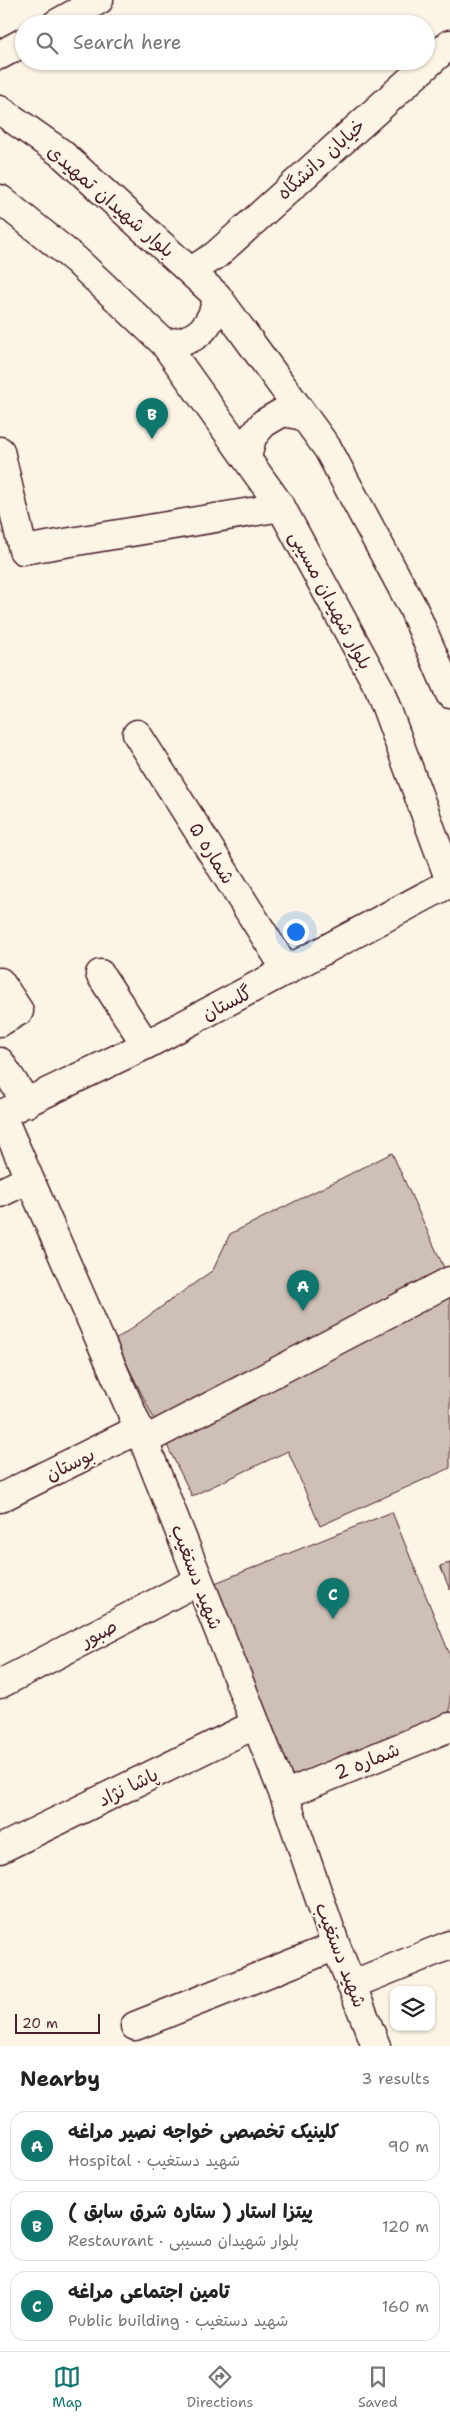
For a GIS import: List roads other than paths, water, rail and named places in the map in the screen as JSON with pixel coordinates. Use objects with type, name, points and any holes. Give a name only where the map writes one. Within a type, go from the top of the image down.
[{"type":"street","points":[[72,15],[99,0]]},
{"type":"street","name":"خیابان دانشگاه","points":[[435,58],[450,44]]},
{"type":"street","points":[[0,55],[15,47]]},
{"type":"street","name":"خیابان دانشگاه","points":[[190,271],[216,255],[421,70]]},
{"type":"street","name":"بلوار شهیدان تمهیدی","points":[[0,110],[60,153],[217,296]]},
{"type":"street","points":[[0,199],[76,260],[164,343],[190,340],[202,332],[210,322],[215,310],[217,296]]},
{"type":"street","points":[[217,296],[328,449],[413,608],[450,694]]},
{"type":"street","name":"بلوار شهیدان مسیبی","points":[[164,343],[281,507],[378,688],[450,882]]},
{"type":"street","points":[[247,458],[252,437],[264,422],[283,412],[304,416]]},
{"type":"street","points":[[0,451],[23,550],[281,507]]},
{"type":"street","name":"شماره ۵","points":[[137,734],[287,971]]},
{"type":"street","name":"گلستان","points":[[1,1114],[146,1045],[450,882]]},
{"type":"street","points":[[100,974],[146,1045]]},
{"type":"street","points":[[0,982],[18,1011],[0,1022]]},
{"type":"street","points":[[0,1062],[27,1103]]},
{"type":"street","name":"شهید دستغیب","points":[[1,1114],[142,1435],[284,1795],[336,1946],[376,2046]]},
{"type":"street","points":[[0,1192],[29,1179]]},
{"type":"street","name":"بوستان","points":[[0,1498],[142,1435],[450,1281]]},
{"type":"street","name":"صبور","points":[[0,1684],[198,1581]]},
{"type":"street","name":"پاشا نژاد","points":[[0,1849],[256,1724]]},
{"type":"street","name":"شماره 2","points":[[284,1795],[450,1727]]},
{"type":"street","points":[[351,1985],[450,1945]]},
{"type":"street","points":[[135,2026],[336,1946]]},
{"type":"place","name":"پیتزا استار ( ستاره شرق سابق )","points":[[152,439]]},
{"type":"place","name":"کلینیک تخصصی خواجه نصیر مراغه","points":[[303,1311]]},
{"type":"place","name":"تامین اجتماعی مراغه","points":[[333,1619]]}]
